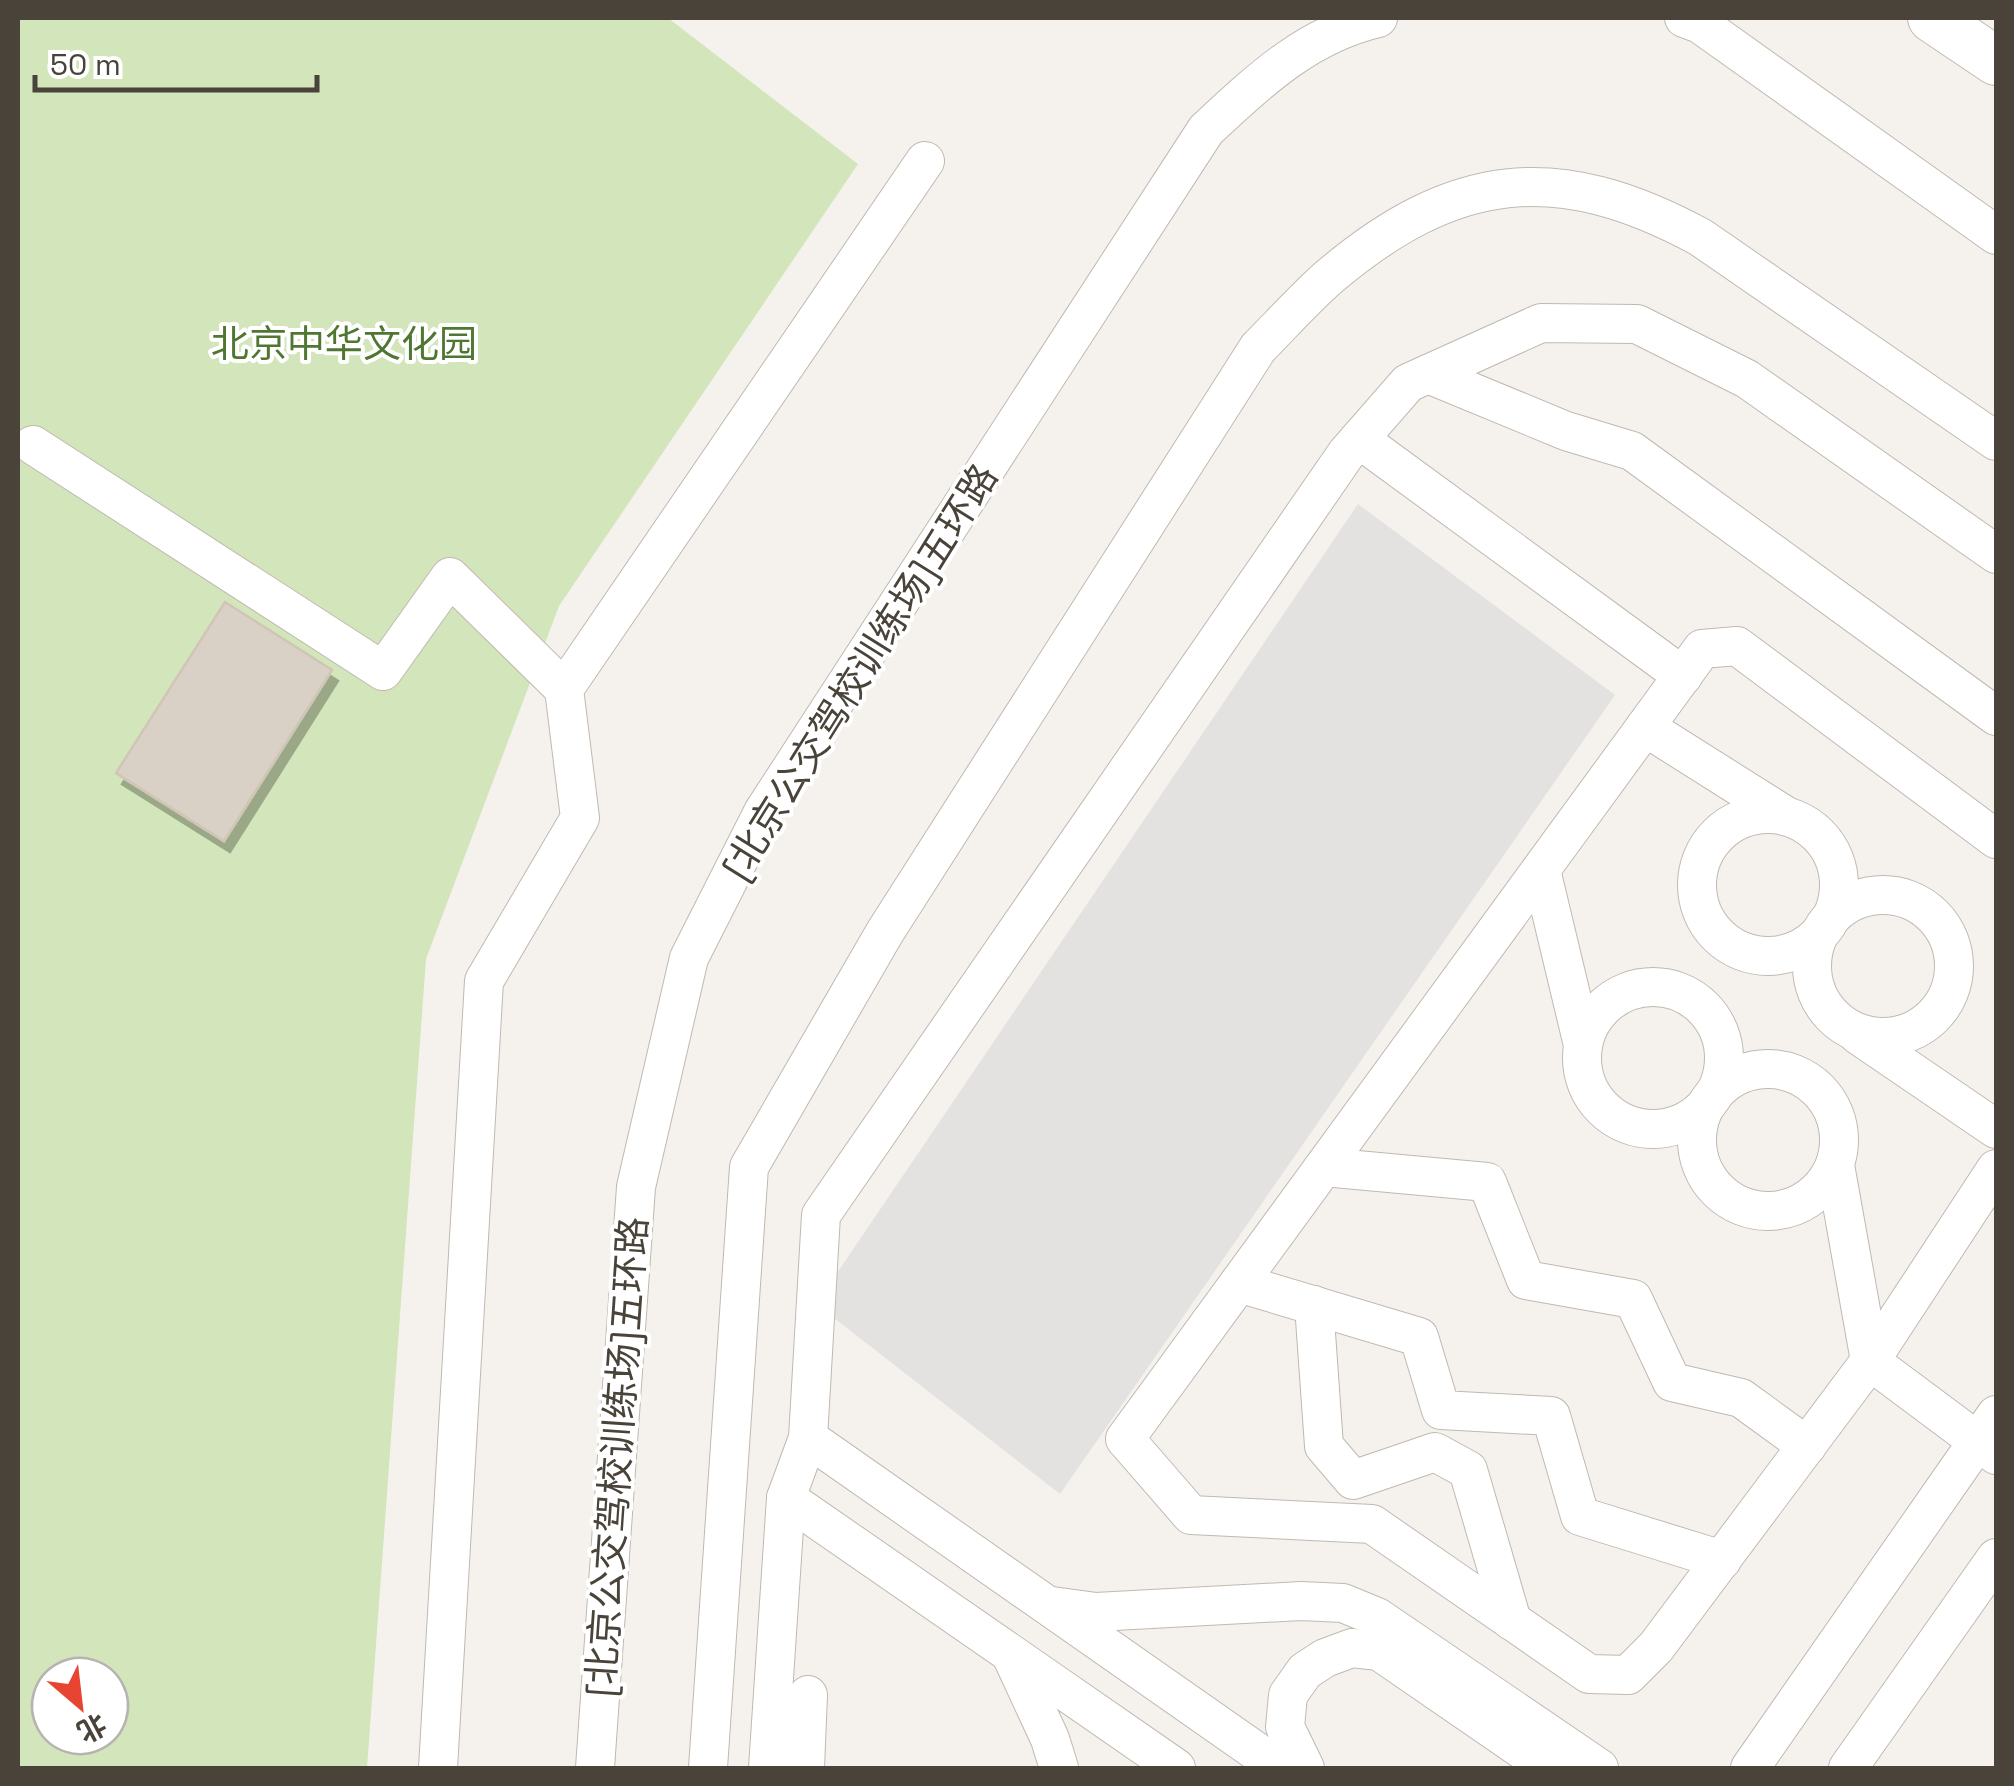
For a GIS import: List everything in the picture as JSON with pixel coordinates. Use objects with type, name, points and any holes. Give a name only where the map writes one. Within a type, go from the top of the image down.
[{"type":"street","name":"[北京公交驾校训练场]五环路","points":[[596,1768],[636,1187],[689,958],[763,812],[1206,130],[1270,70],[1343,26],[1378,18]]},
{"type":"street","points":[[1684,18],[1700,24],[1996,234]]},
{"type":"street","points":[[1932,18],[1996,61]]},
{"type":"street","points":[[564,690],[924,161]]},
{"type":"street","points":[[708,1768],[749,1167],[886,932],[1258,348],[1327,279],[1375,242],[1436,205],[1494,188],[1553,188],[1639,207],[1700,238],[1996,440]]},
{"type":"street","points":[[768,1768],[786,1498],[808,1438],[821,1215],[1359,440],[1408,383],[1541,322],[1637,324],[1747,379],[1996,554]]},
{"type":"street","points":[[1428,374],[1566,430],[1632,450],[1996,716]]},
{"type":"street","points":[[1359,440],[1682,676]]},
{"type":"street","points":[[33,445],[383,672],[450,578],[564,690],[580,818],[484,981],[438,1768]]},
{"type":"street","points":[[1996,839],[1737,646],[1702,649],[1125,1439],[1190,1515],[1372,1524],[1589,1674],[1628,1675],[1656,1647],[1870,1362],[1996,1169]]},
{"type":"street","points":[[1645,727],[1808,826],[1825,842],[1836,864],[1839,888],[1834,912],[1812,954],[1816,988],[1833,1018],[1996,1129]]},
{"type":"street","points":[[1786,816],[1762,814],[1740,819],[1720,831],[1706,850],[1698,871],[1697,894],[1704,916],[1717,935],[1758,956],[1781,954],[1803,946],[1854,901],[1878,896],[1900,898],[1922,907],[1940,924],[1951,944],[1952,980],[1937,1012],[1919,1028],[1897,1036],[1874,1037],[1851,1030]]},
{"type":"street","points":[[1541,870],[1583,1045],[1583,1068],[1590,1090],[1603,1108],[1622,1122],[1644,1129],[1666,1128],[1689,1120],[1706,1106],[1730,1081],[1763,1069],[1786,1071],[1808,1081],[1825,1097],[1836,1118],[1840,1142],[1835,1165],[1823,1186],[1782,1210],[1760,1211],[1738,1204],[1718,1191],[1704,1172],[1698,1150],[1698,1127],[1706,1106],[1719,1085],[1724,1062],[1722,1039],[1712,1018],[1695,1000],[1674,990],[1650,987],[1627,992],[1607,1004],[1592,1022],[1583,1045]]},
{"type":"street","points":[[1750,1768],[1990,1437],[1870,1362],[1835,1165]]},
{"type":"street","points":[[1324,1167],[1487,1182],[1526,1280],[1633,1299],[1672,1382],[1740,1398],[1807,1446]]},
{"type":"street","points":[[1239,1282],[1419,1338],[1441,1410],[1551,1416],[1580,1516],[1722,1560]]},
{"type":"street","points":[[1314,1305],[1324,1446],[1354,1480],[1436,1452],[1468,1470],[1512,1620]]},
{"type":"street","points":[[808,1438],[1280,1768]]},
{"type":"street","points":[[786,1498],[1176,1768]]},
{"type":"street","points":[[1848,1768],[1996,1558]]},
{"type":"street","points":[[1043,1604],[1096,1612],[1300,1601],[1342,1604],[1377,1616],[1599,1768]]},
{"type":"street","points":[[1305,1768],[1285,1727],[1288,1695],[1305,1671],[1352,1648],[1379,1651],[1550,1768]]},
{"type":"street","points":[[1011,1655],[1044,1725],[1059,1768]]},
{"type":"street","points":[[805,1768],[808,1695]]},
{"type":"green space","name":"北京中华文化园","points":[[18,18],[668,18],[858,164],[559,606],[426,959],[367,1768],[18,1768]]},
{"type":"shaded area","points":[[1358,504],[1615,695],[1060,1494],[816,1304]]},
{"type":"building","points":[[225,602],[332,670],[224,841],[116,773]]}]
